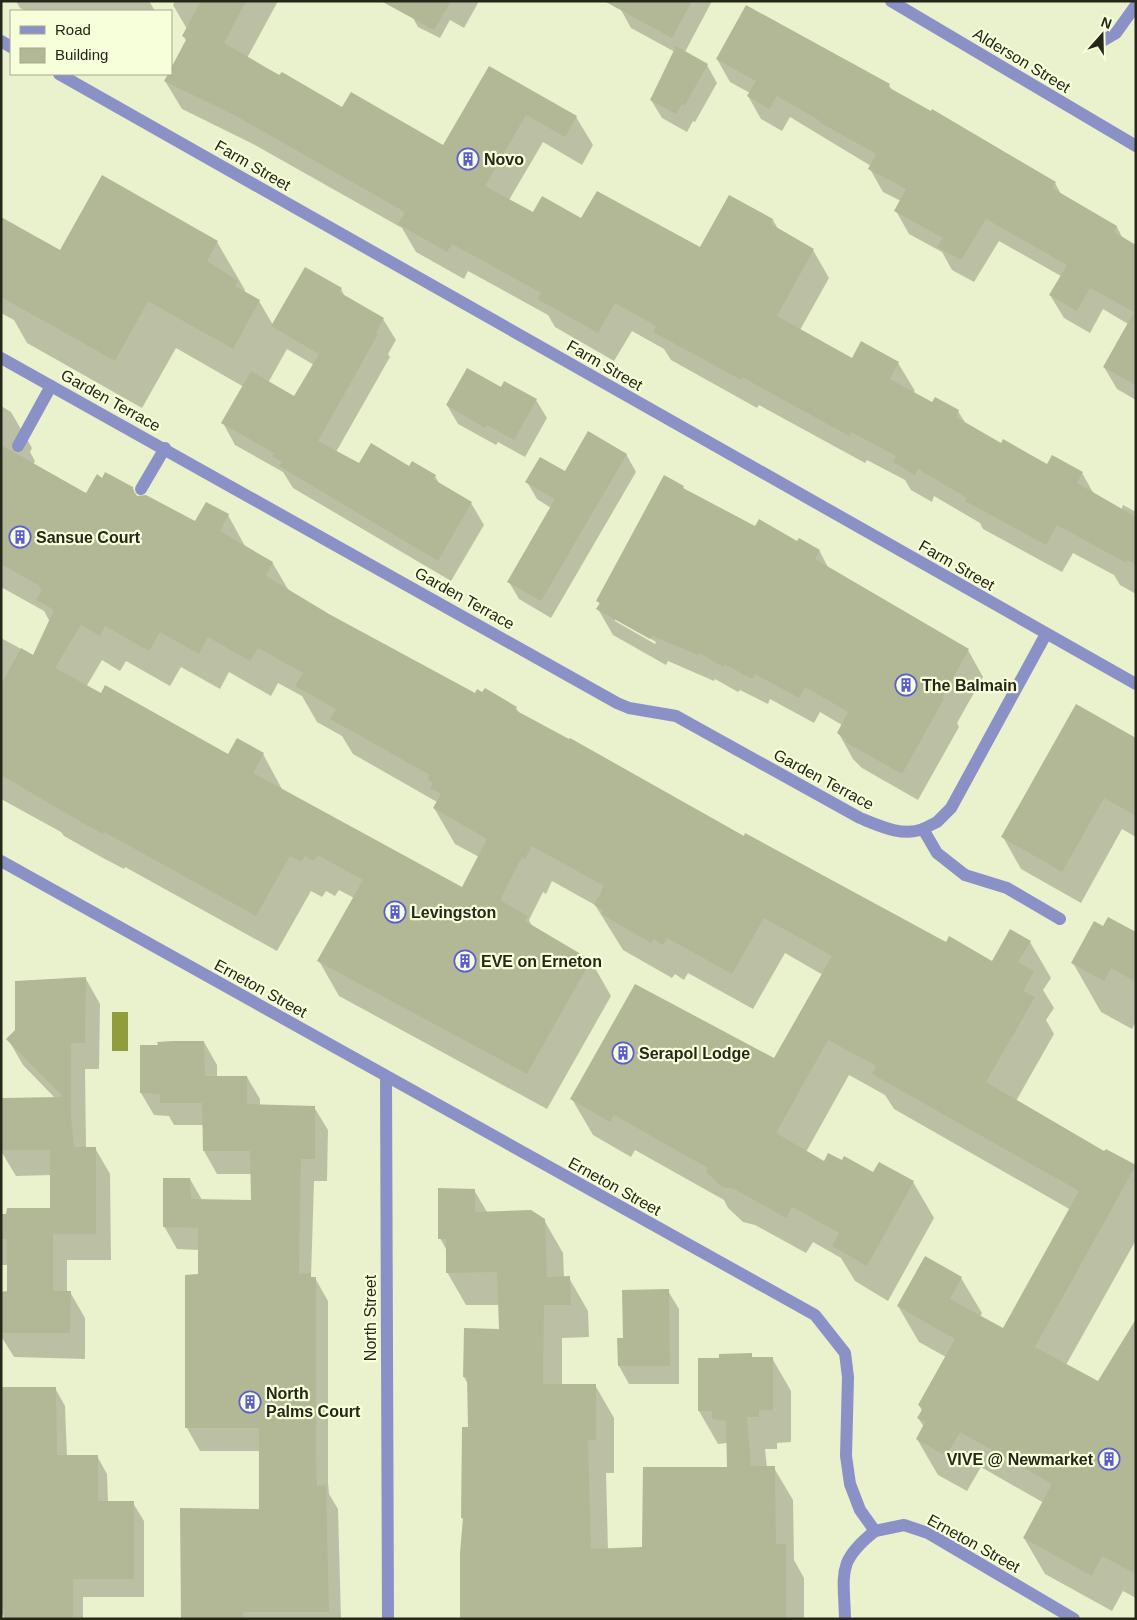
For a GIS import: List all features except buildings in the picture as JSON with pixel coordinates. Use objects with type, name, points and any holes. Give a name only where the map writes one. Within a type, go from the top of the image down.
[{"type":"street","name":"Alderson Street","points":[[892,1],[1136,146]]},
{"type":"street","points":[[1104,40],[1116,33],[1136,4]]},
{"type":"street","name":"Farm Street","points":[[60,75],[1136,684]]},
{"type":"street","name":"Garden Terrace","points":[[1,358],[165,448],[617,703],[629,708],[676,716],[877,826],[902,832],[923,829],[937,822],[951,808],[1046,634]]},
{"type":"street","points":[[18,446],[51,386]]},
{"type":"street","points":[[141,490],[165,448]]},
{"type":"street","points":[[923,829],[937,852],[965,875],[1007,888],[1060,919]]},
{"type":"street","name":"Erneton Street","points":[[1,861],[815,1315],[844,1353],[848,1377],[846,1456],[850,1484],[860,1510],[875,1531],[904,1525],[928,1533],[1074,1619]]},
{"type":"street","name":"North Street","points":[[386,1077],[388,1619]]},
{"type":"street","points":[[845,1619],[844,1567],[855,1546],[875,1531]]},
{"type":"shaded area","points":[[112,1012],[128,1012],[128,1051],[112,1051]]},
{"type":"place","name":"Novo","points":[[468,159]]},
{"type":"place","name":"Sansue Court","points":[[20,537]]},
{"type":"place","name":"The Balmain","points":[[906,685]]},
{"type":"place","name":"Levingston","points":[[395,912]]},
{"type":"place","name":"EVE on Erneton","points":[[465,961]]},
{"type":"place","name":"Serapol Lodge","points":[[623,1053]]},
{"type":"place","name":"North Palms Court","points":[[250,1402]]},
{"type":"place","name":"VIVE @ Newmarket","points":[[1109,1459]]}]
